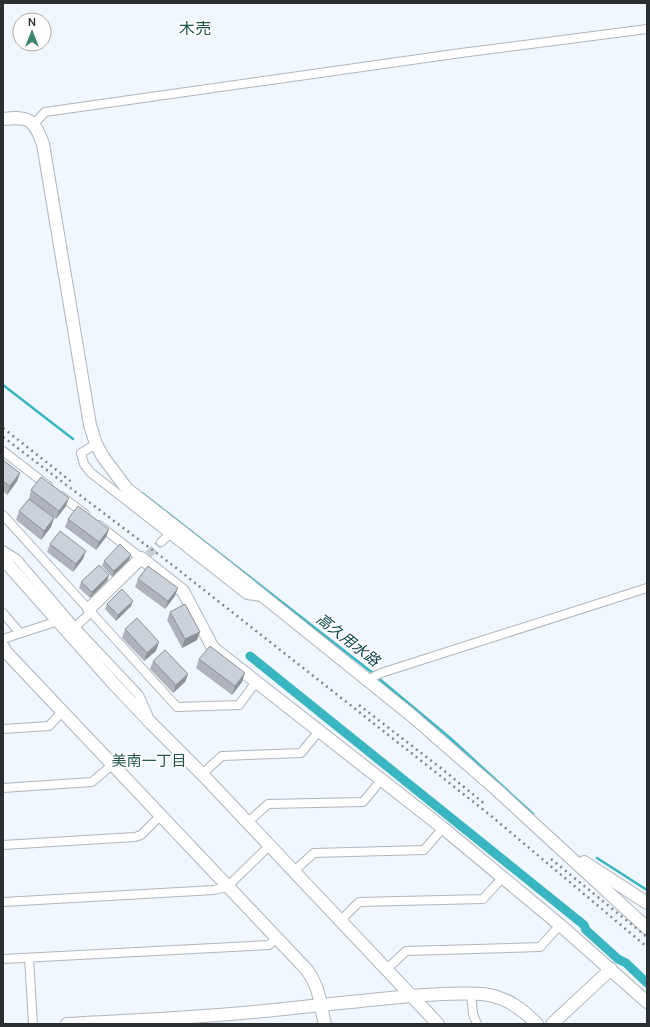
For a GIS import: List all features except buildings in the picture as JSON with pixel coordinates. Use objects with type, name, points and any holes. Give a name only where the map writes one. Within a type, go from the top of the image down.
[{"type":"street","points":[[34,124],[45,112],[461,53],[647,29]]},
{"type":"street","points":[[3,119],[18,117],[26,118],[34,124],[43,144],[90,425],[96,444],[112,471],[127,488],[265,597],[375,677],[647,928]]},
{"type":"street","points":[[96,444],[81,453],[84,464],[90,472],[247,595],[265,597]]},
{"type":"street","points":[[3,451],[182,591],[213,648],[382,779],[503,876],[560,924],[647,1002]]},
{"type":"street","points":[[3,515],[88,612],[177,706],[239,705],[256,682]]},
{"type":"street","points":[[161,542],[169,534]]},
{"type":"street","points":[[3,550],[17,559],[75,627],[139,695],[151,723]]},
{"type":"street","points":[[75,627],[141,558]]},
{"type":"street","points":[[3,559],[77,644],[151,723],[270,845],[438,1024]]},
{"type":"street","points":[[375,677],[647,588]]},
{"type":"street","points":[[3,613],[20,633]]},
{"type":"street","points":[[3,639],[58,621]]},
{"type":"street","points":[[3,647],[62,712],[307,970],[318,990],[324,1024]]},
{"type":"street","points":[[3,729],[49,726],[62,712]]},
{"type":"street","points":[[202,774],[222,756],[301,753],[319,731]]},
{"type":"street","points":[[3,788],[92,782],[112,765]]},
{"type":"street","points":[[248,822],[268,804],[362,802],[382,779]]},
{"type":"street","points":[[3,845],[135,837],[142,835],[160,816]]},
{"type":"street","points":[[294,871],[314,853],[424,850],[443,828]]},
{"type":"street","points":[[556,844],[647,903]]},
{"type":"street","points":[[3,902],[214,890],[227,887],[270,845]]},
{"type":"street","points":[[341,920],[359,902],[483,898],[503,876]]},
{"type":"street","points":[[387,969],[406,951],[540,947],[560,924]]},
{"type":"street","points":[[3,959],[269,944],[277,938]]},
{"type":"street","points":[[29,958],[33,1024]]},
{"type":"street","points":[[552,1024],[611,969]]},
{"type":"street","points":[[67,1024],[190,1018],[411,996],[471,994],[489,995],[506,1000],[524,1011],[537,1024]]},
{"type":"street","points":[[471,994],[473,1014],[477,1024]]},
{"type":"waterway","name":"高久用水路","points":[[3,385],[73,439]]},
{"type":"waterway","name":"高久用水路","points":[[142,493],[374,674]]},
{"type":"waterway","points":[[250,656],[584,925],[586,930],[618,959],[626,963],[647,983]]},
{"type":"waterway","name":"高久用水路","points":[[377,677],[449,737],[533,814]]},
{"type":"waterway","name":"高久用水路","points":[[597,858],[647,890]]},
{"type":"tunnel","points":[[140,563],[161,542]]},
{"type":"railway","points":[[3,428],[73,483]]},
{"type":"railway","points":[[3,437],[171,564],[490,815],[647,947]]},
{"type":"railway","points":[[359,705],[486,805]]},
{"type":"railway","points":[[551,859],[647,937]]},
{"type":"district","name":"木売","points":[[195,28]]},
{"type":"district","name":"美南一丁目","points":[[149,761]]}]
